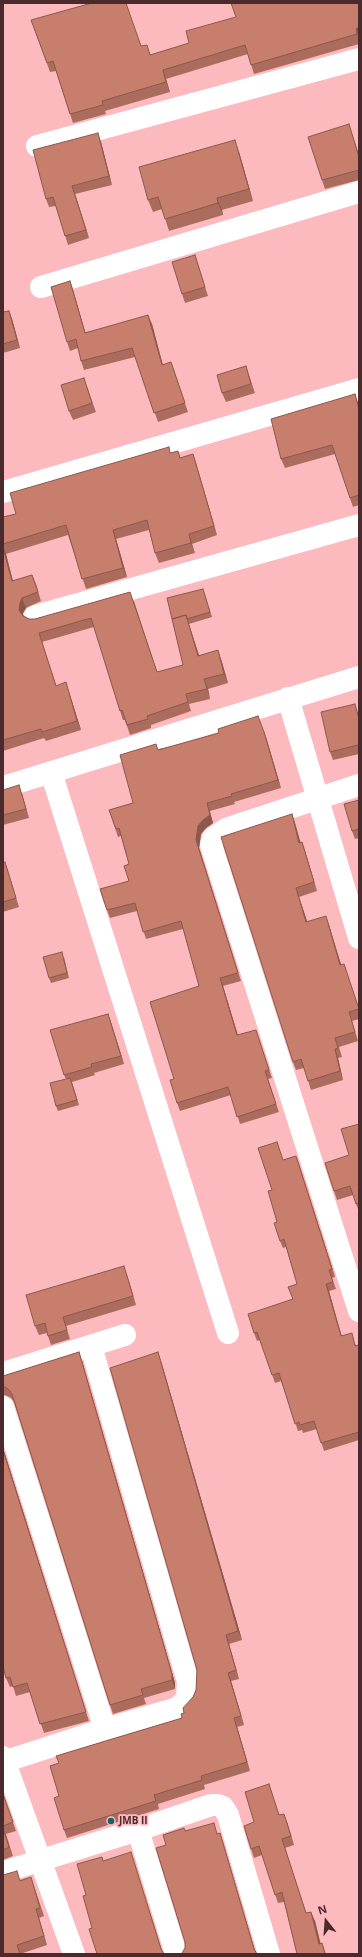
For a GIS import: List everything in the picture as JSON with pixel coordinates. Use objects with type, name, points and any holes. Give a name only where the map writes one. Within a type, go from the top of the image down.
[{"type":"street","points":[[37,146],[359,59]]},
{"type":"street","points":[[41,287],[359,192]]},
{"type":"street","points":[[3,492],[359,389]]},
{"type":"street","points":[[35,616],[359,524]]},
{"type":"street","points":[[3,787],[359,677]]},
{"type":"street","points":[[288,698],[359,938]]},
{"type":"street","points":[[51,772],[228,1333]]},
{"type":"street","points":[[359,785],[226,829],[213,838],[211,845],[359,1311]]},
{"type":"street","points":[[3,1373],[125,1335]]},
{"type":"street","points":[[73,1954],[3,1760],[174,1709],[184,1702],[189,1689],[142,1519],[91,1346]]},
{"type":"street","points":[[3,1407],[105,1729]]},
{"type":"street","points":[[3,1872],[138,1830],[211,1805],[218,1805],[223,1807],[228,1815],[269,1954]]},
{"type":"street","points":[[138,1830],[176,1954]]},
{"type":"building","points":[[92,3],[126,3],[141,46],[147,45],[150,55],[189,43],[186,31],[236,17],[231,3],[359,3],[359,27],[356,29],[357,34],[251,65],[245,45],[163,70],[166,82],[102,101],[103,105],[70,114],[53,61],[47,63],[31,20]]},
{"type":"building","points":[[349,124],[359,157],[359,170],[322,180],[308,137]]},
{"type":"building","points":[[98,133],[109,176],[72,186],[86,230],[65,236],[53,197],[46,199],[33,150]]},
{"type":"building","points":[[235,140],[249,189],[217,198],[218,203],[165,219],[158,197],[148,200],[139,167]]},
{"type":"building","points":[[195,255],[205,287],[182,294],[172,262]]},
{"type":"building","points":[[70,281],[85,333],[148,315],[162,365],[171,362],[185,403],[154,413],[132,348],[81,361],[76,339],[67,342],[51,287]]},
{"type":"building","points":[[9,311],[17,340],[3,344],[3,312]]},
{"type":"building","points":[[246,366],[251,384],[222,393],[217,375]]},
{"type":"building","points":[[84,378],[92,403],[69,411],[61,385]]},
{"type":"building","points":[[355,394],[359,409],[359,495],[350,498],[332,445],[281,459],[271,419]]},
{"type":"building","points":[[169,447],[170,453],[178,451],[180,458],[193,454],[214,526],[189,534],[191,543],[155,553],[147,520],[113,530],[123,568],[82,579],[66,525],[3,544],[3,517],[16,514],[10,493]]},
{"type":"building","points":[[3,548],[12,581],[32,575],[38,592],[22,598],[19,610],[23,616],[29,619],[35,619],[130,592],[157,672],[183,665],[172,619],[186,615],[198,656],[218,650],[224,674],[204,679],[207,689],[186,694],[188,702],[147,716],[148,719],[127,725],[122,710],[120,711],[91,618],[39,633],[56,686],[66,682],[77,721],[42,732],[41,729],[3,740]]},
{"type":"building","points":[[203,589],[210,612],[187,619],[186,615],[172,619],[167,598]]},
{"type":"building","points":[[355,704],[359,719],[359,749],[358,745],[330,752],[321,712]]},
{"type":"building","points":[[258,716],[278,780],[207,803],[210,815],[198,826],[196,840],[238,973],[220,978],[237,1035],[256,1030],[269,1070],[265,1071],[276,1104],[237,1117],[228,1087],[177,1103],[170,1080],[174,1079],[150,1002],[199,986],[181,921],[143,932],[135,903],[107,910],[100,889],[129,881],[124,866],[129,864],[119,828],[116,829],[109,810],[133,803],[120,755],[156,744],[158,750],[219,733],[218,729]]},
{"type":"building","points":[[19,785],[26,809],[3,815],[3,790]]},
{"type":"building","points":[[359,800],[359,829],[352,831],[344,804]]},
{"type":"building","points":[[292,814],[299,843],[302,842],[314,882],[296,888],[306,922],[326,916],[340,965],[344,964],[359,1009],[349,1012],[355,1032],[335,1038],[338,1048],[335,1049],[340,1071],[308,1081],[301,1059],[293,1062],[221,837]]},
{"type":"building","points":[[5,862],[16,898],[3,902],[3,863]]},
{"type":"building","points":[[62,952],[67,973],[49,978],[43,957]]},
{"type":"building","points":[[108,1014],[121,1056],[91,1064],[92,1067],[64,1075],[50,1030]]},
{"type":"building","points":[[70,1078],[77,1100],[56,1106],[50,1083]]},
{"type":"building","points":[[359,1124],[359,1203],[356,1204],[350,1186],[334,1191],[325,1163],[349,1155],[341,1129]]},
{"type":"building","points":[[277,1142],[283,1160],[296,1156],[332,1269],[329,1270],[333,1282],[326,1284],[341,1336],[352,1333],[355,1346],[359,1345],[359,1432],[321,1443],[314,1421],[300,1425],[299,1422],[295,1424],[279,1373],[272,1375],[257,1332],[254,1333],[248,1314],[293,1299],[288,1287],[297,1284],[284,1239],[280,1241],[274,1223],[277,1222],[268,1191],[272,1190],[258,1148]]},
{"type":"building","points":[[124,1266],[133,1296],[63,1317],[67,1330],[48,1336],[45,1323],[35,1326],[26,1295]]},
{"type":"building","points":[[79,1352],[172,1674],[172,1680],[141,1689],[143,1695],[110,1705],[12,1394],[3,1386],[3,1376]]},
{"type":"building","points":[[158,1352],[238,1631],[226,1635],[236,1670],[228,1673],[241,1716],[234,1718],[247,1762],[201,1776],[202,1780],[154,1795],[156,1801],[64,1830],[54,1798],[59,1796],[50,1766],[59,1763],[56,1756],[182,1718],[181,1714],[184,1713],[183,1708],[193,1697],[196,1690],[197,1670],[110,1368]]},
{"type":"building","points":[[3,1450],[86,1712],[40,1724],[27,1683],[13,1687],[10,1677],[6,1678],[3,1667]]},
{"type":"building","points":[[269,1784],[279,1815],[284,1814],[291,1836],[282,1839],[306,1913],[311,1912],[319,1944],[322,1943],[325,1954],[297,1954],[282,1892],[275,1895],[259,1846],[251,1849],[244,1826],[254,1822],[245,1792]]},
{"type":"building","points":[[3,1794],[13,1822],[3,1826]]},
{"type":"building","points":[[214,1823],[217,1834],[220,1833],[254,1949],[257,1954],[181,1954],[185,1948],[185,1942],[156,1848],[166,1845],[163,1835],[184,1828],[185,1831]]},
{"type":"building","points":[[3,1828],[9,1847],[3,1850]]},
{"type":"building","points":[[131,1852],[161,1949],[164,1954],[97,1954],[89,1929],[92,1928],[83,1896],[86,1895],[77,1864],[102,1857],[103,1861]]},
{"type":"building","points":[[17,1871],[20,1881],[31,1877],[40,1908],[36,1909],[44,1936],[17,1945],[20,1954],[3,1954],[3,1875]]},
{"type":"place","name":"JMB II","points":[[111,1821]]}]
